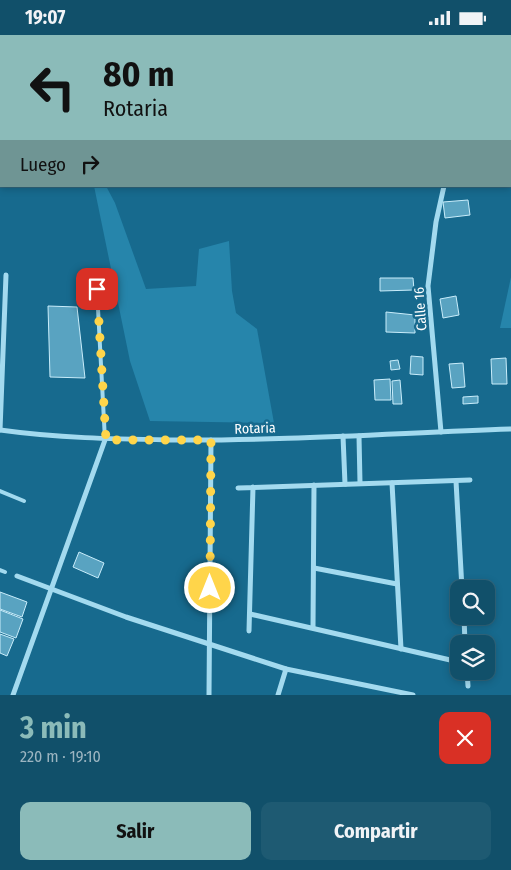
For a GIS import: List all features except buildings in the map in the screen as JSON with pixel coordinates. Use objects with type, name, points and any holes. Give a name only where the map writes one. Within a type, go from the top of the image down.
[{"type":"street","name":"Calle 16","points":[[441,432],[428,286],[436,221],[444,187]]},
{"type":"street","points":[[0,430],[3,274]]},
{"type":"street","name":"Rotaria","points":[[0,430],[51,437],[106,440],[211,440],[511,429]]},
{"type":"street","points":[[343,436],[345,484]]},
{"type":"street","points":[[359,436],[360,483]]},
{"type":"street","points":[[13,695],[50,588],[106,440]]},
{"type":"street","points":[[210,695],[211,440]]},
{"type":"street","points":[[238,488],[470,480]]},
{"type":"street","points":[[456,481],[462,580]]},
{"type":"street","points":[[392,483],[401,649]]},
{"type":"street","points":[[313,628],[314,485]]},
{"type":"street","points":[[249,631],[253,487]]},
{"type":"street","points":[[314,568],[397,584]]},
{"type":"street","points":[[18,576],[126,617],[286,669],[414,695]]},
{"type":"street","points":[[250,614],[450,660]]},
{"type":"street","points":[[278,695],[286,669]]},
{"type":"street","points":[[468,680],[468,686]]},
{"type":"street","points":[[376,695],[378,688]]},
{"type":"lane","points":[[97,289],[106,440]]},
{"type":"lane","points":[[0,491],[24,501]]},
{"type":"shaded area","points":[[94,187],[107,187],[115,203],[146,289],[196,286],[199,249],[229,241],[232,291],[236,313],[257,329],[274,423],[150,421],[130,361]]},
{"type":"shaded area","points":[[511,277],[511,328],[500,328]]},
{"type":"route","points":[[97,289],[106,440],[211,440],[210,588]]}]
